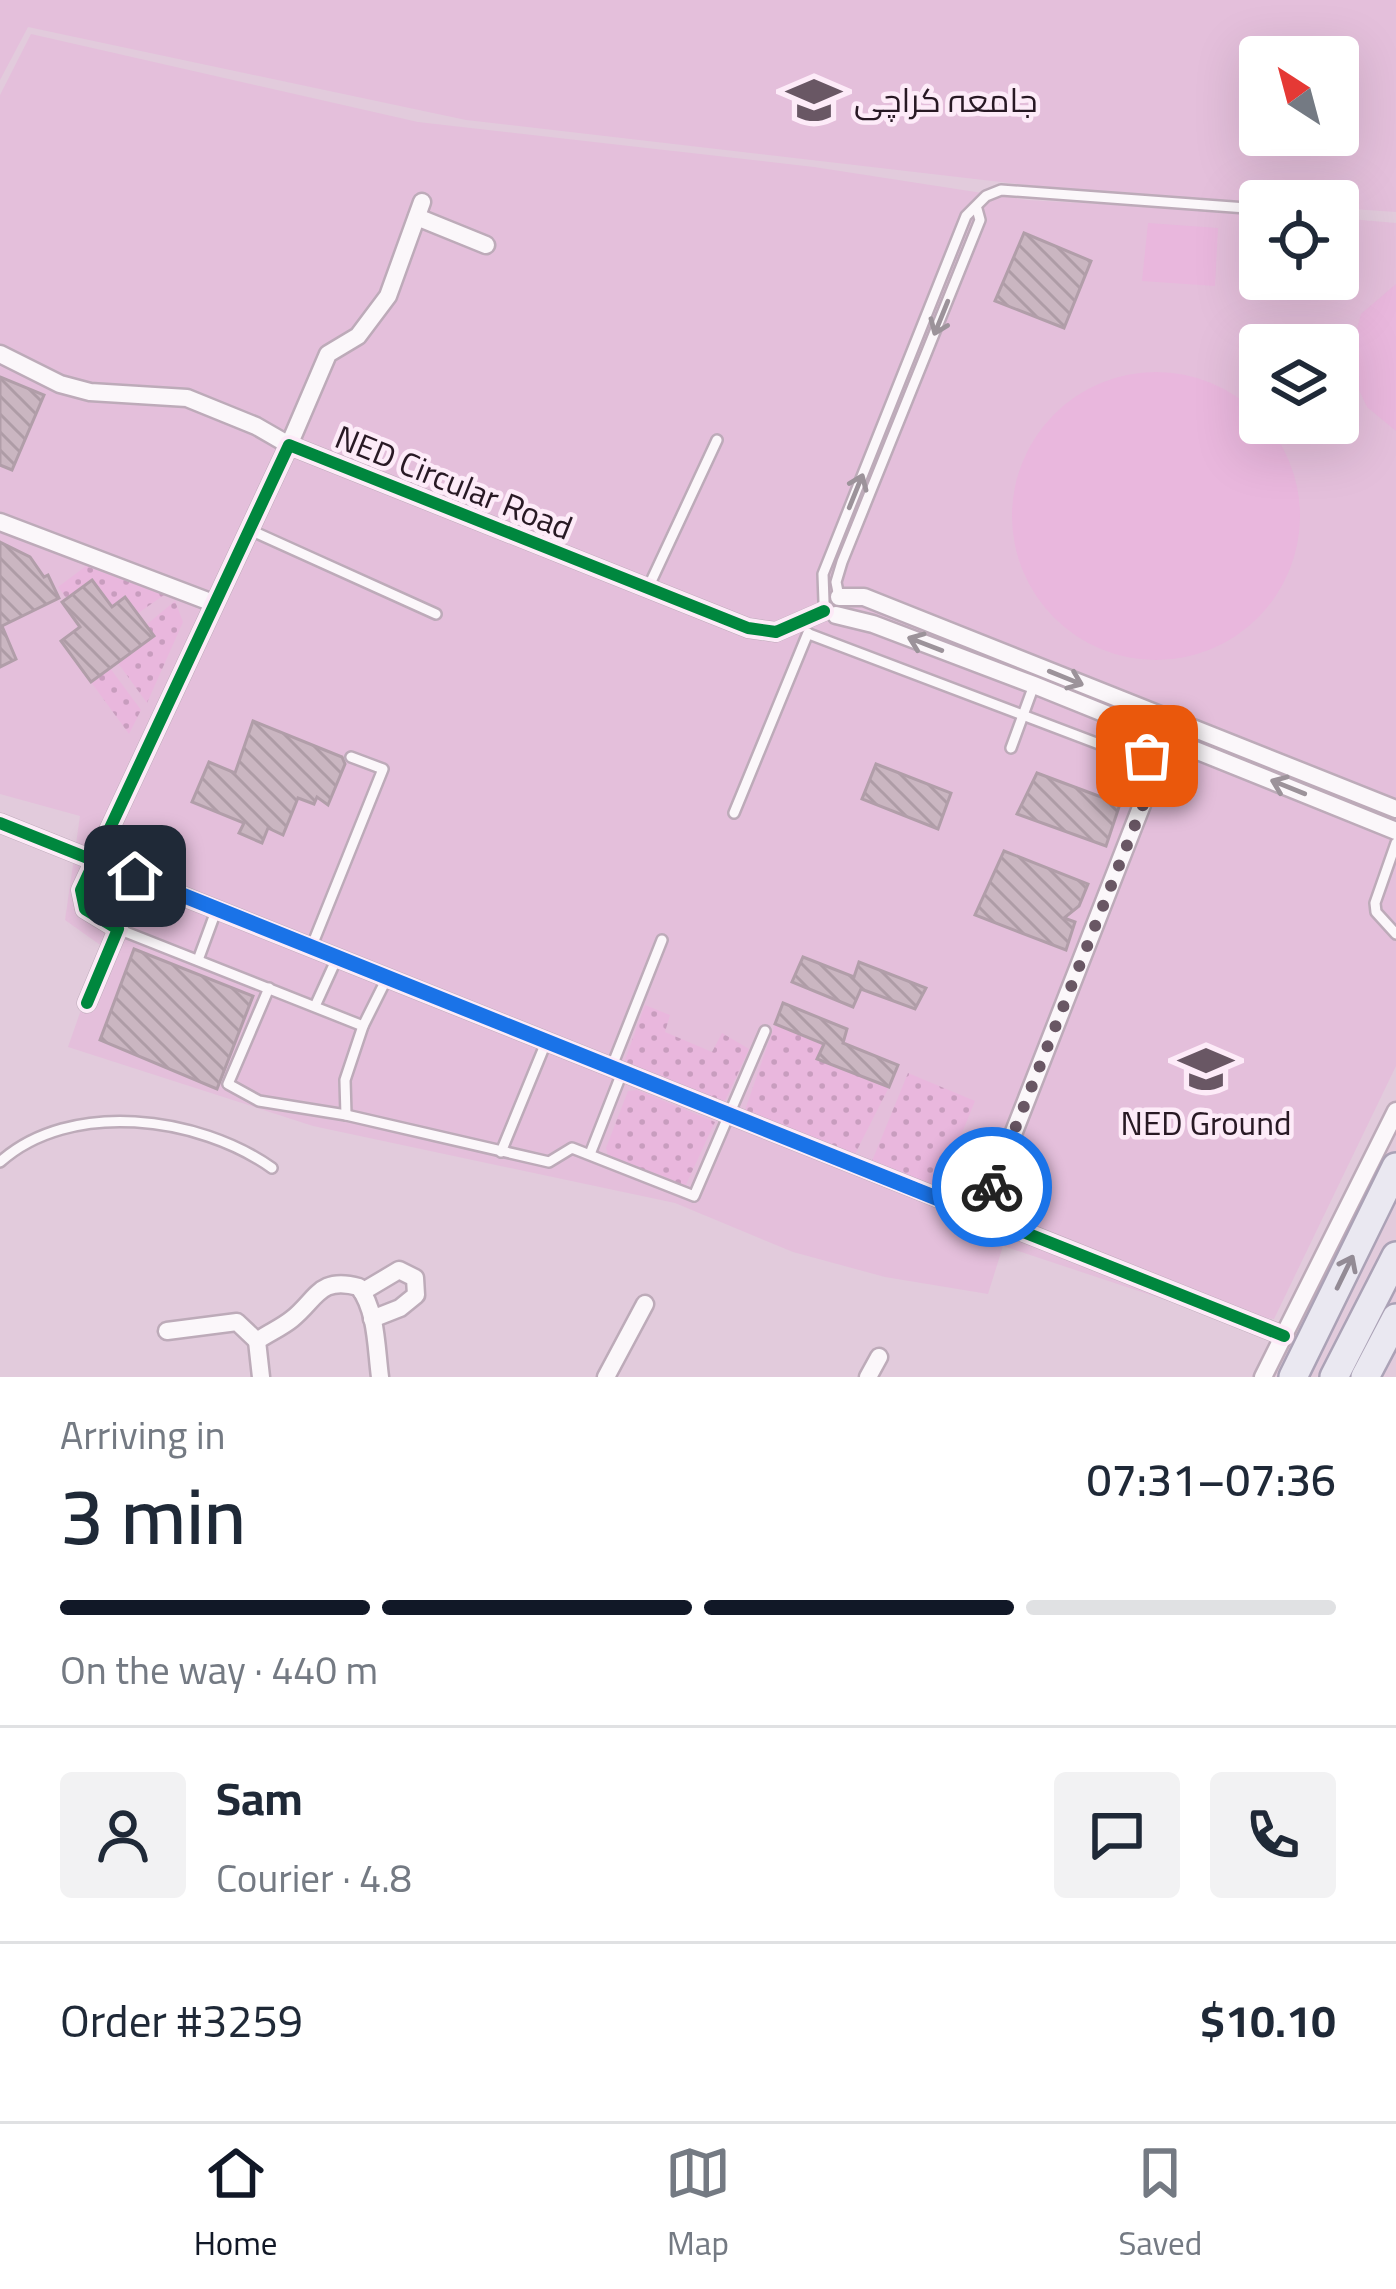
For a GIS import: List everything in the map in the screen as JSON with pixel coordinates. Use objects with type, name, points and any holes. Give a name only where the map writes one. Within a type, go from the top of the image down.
[{"type":"main road","points":[[1293,1377],[1360,1211],[1396,1167]]},
{"type":"main road","points":[[1364,1367],[1396,1256]]},
{"type":"main road","points":[[1364,1367],[1396,1318]]},
{"type":"street","points":[[0,354],[60,385],[90,392],[187,398],[289,445],[328,354],[358,336],[388,296],[420,210],[486,245]]},
{"type":"street","name":"NED Circular Road","points":[[118,929],[85,909],[81,890],[289,445],[762,631],[807,628],[831,606]]},
{"type":"street","points":[[0,521],[213,603]]},
{"type":"street","points":[[831,606],[864,597],[1396,809]]},
{"type":"street","points":[[831,606],[1396,831]]},
{"type":"street","points":[[981,1216],[1148,792],[1154,733]]},
{"type":"street","points":[[0,824],[1284,1336]]},
{"type":"street","points":[[87,1003],[118,929]]},
{"type":"street","points":[[1263,1377],[1360,1211],[1396,1111]]},
{"type":"street","points":[[362,1292],[399,1270],[415,1278],[416,1295],[410,1302],[372,1319]]},
{"type":"street","points":[[257,1341],[293,1319],[324,1288],[347,1284],[362,1292],[372,1319],[380,1377]]},
{"type":"street","points":[[606,1377],[645,1304]]},
{"type":"street","points":[[167,1331],[237,1322],[257,1341],[261,1377]]},
{"type":"street","points":[[868,1377],[879,1357]]},
{"type":"lane","points":[[831,606],[842,562],[980,220],[977,209],[986,196],[1001,190],[1239,207]]},
{"type":"lane","points":[[647,589],[717,440]]},
{"type":"lane","points":[[250,530],[436,614]]},
{"type":"lane","points":[[734,812],[807,628],[1149,764]]},
{"type":"lane","points":[[1011,748],[1034,686]]},
{"type":"lane","points":[[311,948],[383,770],[351,757]]},
{"type":"lane","points":[[1396,843],[1375,903],[1376,912],[1396,934]]},
{"type":"lane","points":[[198,960],[216,911]]},
{"type":"lane","points":[[118,929],[362,1025]]},
{"type":"lane","points":[[590,1154],[662,940]]},
{"type":"lane","points":[[316,1004],[337,958]]},
{"type":"lane","points":[[346,1115],[345,1080],[362,1025],[387,978]]},
{"type":"lane","points":[[269,988],[228,1084],[260,1101],[346,1115],[549,1162],[572,1148],[694,1196],[765,1031]]},
{"type":"lane","points":[[501,1152],[547,1039]]},
{"type":"lane","points":[[0,1162],[40,1134],[67,1125],[118,1122],[227,1142],[272,1168]]},
{"type":"shaded area","name":"جامعہ کراچی","points":[[0,0],[1396,0],[1396,212],[1359,209],[1359,180],[1239,180],[1239,202],[1078,191],[466,120],[28,27],[0,80]]},
{"type":"shaded area","points":[[31,34],[418,122],[814,167],[1027,200],[1239,212],[1239,300],[1359,300],[1359,220],[1396,223],[1396,1066],[1274,1319],[1190,1308],[1003,1246],[988,1294],[885,1277],[793,1252],[675,1203],[313,1126],[68,1047],[103,947],[65,920],[80,816],[0,794],[0,95]]},
{"type":"shaded area","points":[[1148,223],[1218,228],[1215,286],[1142,281]]},
{"type":"shaded area","points":[[1396,284],[1396,431],[1367,407],[1359,390],[1361,314]]},
{"type":"shaded area","points":[[1128,374],[1184,374],[1236,396],[1239,444],[1280,444],[1298,488],[1298,544],[1276,596],[1236,636],[1184,658],[1128,658],[1076,636],[1036,596],[1014,544],[1014,488],[1036,436],[1076,396]]},
{"type":"shaded area","points":[[86,566],[164,595],[137,614],[125,598],[112,607],[93,581],[67,599],[58,587]]},
{"type":"shaded area","points":[[175,601],[183,622],[147,703],[118,663],[153,636],[146,625]]},
{"type":"shaded area","points":[[110,668],[141,710],[129,734],[91,682]]},
{"type":"shaded area","points":[[645,1005],[670,1015],[665,1032],[712,1052],[722,1033],[749,1049],[724,1103],[624,1063]]},
{"type":"shaded area","points":[[775,1024],[824,1044],[818,1059],[889,1087],[854,1156],[744,1113]]},
{"type":"shaded area","points":[[908,1073],[975,1101],[938,1192],[870,1166]]},
{"type":"shaded area","points":[[637,1090],[715,1122],[683,1191],[610,1162],[606,1148],[628,1091]]},
{"type":"building","points":[[1024,233],[1091,261],[1064,328],[995,301]]},
{"type":"building","points":[[0,377],[44,395],[12,470],[0,465]]},
{"type":"building","points":[[0,542],[30,557],[44,577],[48,575],[59,598],[2,626],[16,659],[0,667]]},
{"type":"building","points":[[92,580],[112,607],[125,597],[154,636],[91,682],[61,641],[80,627],[62,602]]},
{"type":"building","points":[[253,721],[342,757],[345,764],[328,805],[317,797],[314,804],[298,798],[283,835],[268,828],[262,843],[239,833],[244,823],[192,802],[209,762],[235,773]]},
{"type":"building","points":[[876,764],[951,793],[938,829],[862,799]]},
{"type":"building","points":[[1037,773],[1120,804],[1106,846],[1017,814]]},
{"type":"building","points":[[1004,851],[1088,884],[1079,906],[1064,918],[1075,922],[1066,950],[975,915]]},
{"type":"building","points":[[134,949],[253,996],[217,1089],[100,1040]]},
{"type":"building","points":[[803,957],[854,977],[859,962],[926,988],[915,1009],[861,989],[853,1007],[792,982]]},
{"type":"building","points":[[783,1003],[847,1029],[843,1043],[898,1065],[889,1087],[817,1059],[824,1044],[775,1024]]},
{"type":"cycle path","points":[[87,1003],[118,929],[85,909],[81,890],[289,445],[748,628],[776,632],[824,611]]},
{"type":"cycle path","points":[[0,823],[1284,1336]]},
{"type":"way so far","points":[[992,1187],[1148,792],[1147,756]]},
{"type":"place","name":"جامعہ کراچی","points":[[814,100]]},
{"type":"place","name":"NED Ground","points":[[1206,1069]]},
{"type":"route","points":[[135,876],[981,1216],[992,1187]]}]
